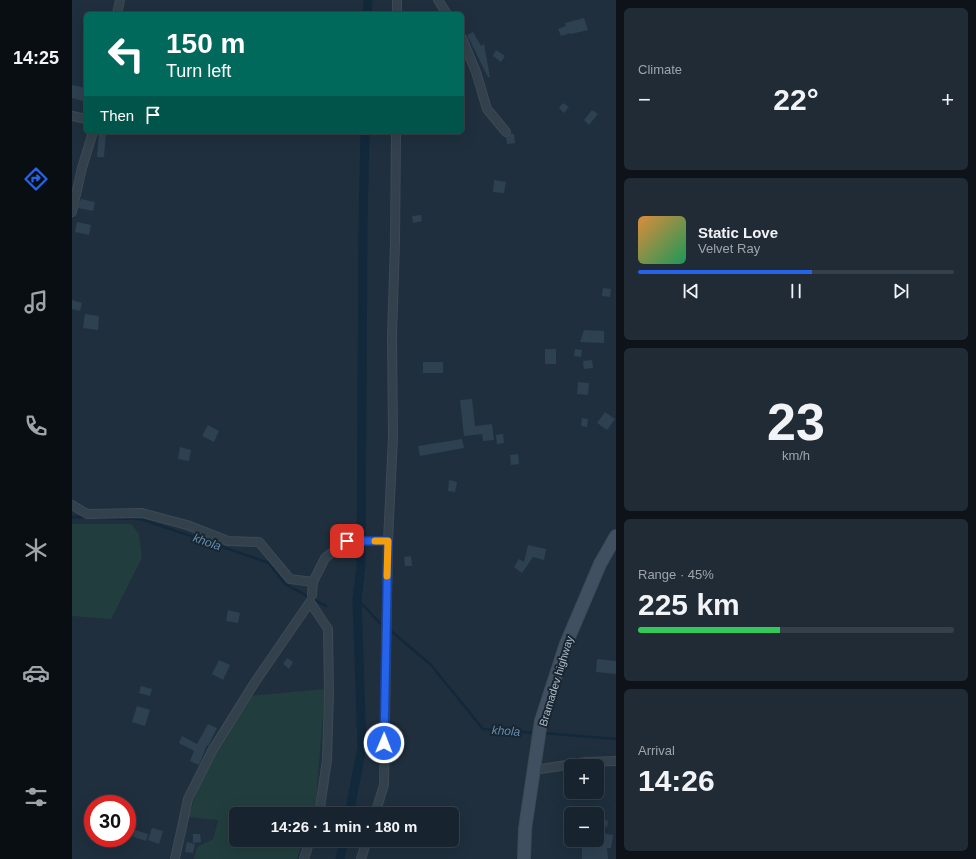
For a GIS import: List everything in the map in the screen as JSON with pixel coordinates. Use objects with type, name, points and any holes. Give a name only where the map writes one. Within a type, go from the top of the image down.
[{"type":"street","points":[[117,12],[120,0]]},
{"type":"street","points":[[397,0],[397,12]]},
{"type":"street","points":[[438,0],[446,12]]},
{"type":"street","points":[[464,43],[476,72],[488,109],[506,132]]},
{"type":"street","points":[[72,116],[84,119]]},
{"type":"street","points":[[72,212],[82,168],[92,134]]},
{"type":"street","points":[[377,807],[384,785],[388,541],[393,437],[392,336],[396,134]]},
{"type":"street","points":[[72,505],[87,514],[142,513],[187,525],[228,540],[259,542],[290,579],[314,582]]},
{"type":"street","name":"Bramadev highway","points":[[524,859],[525,828],[541,721],[566,644],[600,564],[616,536]]},
{"type":"street","points":[[312,595],[314,582],[325,558],[347,541],[388,541]]},
{"type":"street","points":[[175,859],[188,799],[212,751],[255,682],[310,602],[328,629],[330,693],[327,753],[320,807]]},
{"type":"street","points":[[534,770],[586,762],[616,761]]},
{"type":"street","points":[[304,859],[308,847]]},
{"type":"street","points":[[361,859],[365,847]]},
{"type":"green space","points":[[72,524],[131,524],[139,534],[142,558],[111,619],[72,616]]},
{"type":"green space","points":[[325,689],[316,801],[314,807],[229,807],[229,847],[301,847],[297,859],[194,859],[197,847],[213,839],[218,820],[188,817],[203,773],[238,717],[249,696]]},
{"type":"building","points":[[584,18],[588,30],[561,36],[558,29],[566,26],[565,23]]},
{"type":"building","points":[[473,32],[481,46],[484,44],[490,77],[488,77],[467,35]]},
{"type":"building","points":[[496,50],[505,56],[501,62],[493,56]]},
{"type":"building","points":[[72,85],[84,88],[83,101],[72,98]]},
{"type":"building","points":[[563,103],[569,107],[564,113],[559,108]]},
{"type":"building","points":[[592,110],[598,114],[589,125],[584,120]]},
{"type":"building","points":[[99,134],[106,134],[104,157],[97,157]]},
{"type":"building","points":[[514,134],[515,143],[507,144],[506,137]]},
{"type":"building","points":[[494,180],[506,182],[504,193],[493,192]]},
{"type":"building","points":[[81,199],[95,202],[93,211],[78,208]]},
{"type":"building","points":[[421,215],[422,221],[413,223],[412,216]]},
{"type":"building","points":[[77,222],[91,225],[89,235],[75,232]]},
{"type":"building","points":[[603,288],[611,289],[610,297],[602,296]]},
{"type":"building","points":[[72,300],[82,303],[80,311],[72,309]]},
{"type":"building","points":[[85,314],[99,316],[98,330],[83,328]]},
{"type":"building","points":[[584,330],[604,331],[604,343],[580,342]]},
{"type":"building","points":[[545,349],[556,349],[556,364],[545,364]]},
{"type":"building","points":[[575,349],[582,350],[581,357],[574,356]]},
{"type":"building","points":[[592,360],[593,368],[584,369],[583,361]]},
{"type":"building","points":[[423,362],[443,362],[443,373],[423,373]]},
{"type":"building","points":[[578,382],[589,383],[588,395],[577,394]]},
{"type":"building","points":[[472,399],[475,426],[492,424],[494,440],[483,441],[482,434],[464,436],[460,400]]},
{"type":"building","points":[[605,412],[615,419],[607,430],[597,423]]},
{"type":"building","points":[[582,418],[588,419],[587,427],[581,426]]},
{"type":"building","points":[[208,425],[219,431],[214,442],[202,436]]},
{"type":"building","points":[[503,434],[504,443],[497,444],[496,435]]},
{"type":"building","points":[[462,439],[464,448],[420,456],[418,446]]},
{"type":"building","points":[[180,447],[191,450],[189,461],[178,459]]},
{"type":"building","points":[[518,454],[519,464],[511,465],[510,455]]},
{"type":"building","points":[[449,480],[457,482],[455,492],[448,491]]},
{"type":"building","points":[[528,545],[546,549],[544,560],[533,557],[522,573],[514,567],[519,559],[524,562]]},
{"type":"building","points":[[411,556],[412,566],[405,566],[404,557]]},
{"type":"building","points":[[228,610],[240,613],[238,623],[226,621]]},
{"type":"building","points":[[287,658],[293,662],[289,669],[283,664]]},
{"type":"building","points":[[597,659],[616,661],[616,674],[596,672]]},
{"type":"building","points":[[219,660],[230,665],[223,680],[212,674]]},
{"type":"building","points":[[141,686],[152,689],[150,696],[139,693]]},
{"type":"building","points":[[137,706],[150,710],[145,726],[132,722]]},
{"type":"building","points":[[208,724],[217,728],[208,746],[207,745],[199,765],[190,761],[194,751],[179,743],[182,736],[197,744]]},
{"type":"building","points":[[604,819],[608,821],[607,827],[604,826]]},
{"type":"building","points":[[152,828],[163,831],[159,844],[148,840]]},
{"type":"building","points":[[136,830],[148,834],[146,841],[136,838]]},
{"type":"building","points":[[193,834],[200,834],[201,842],[193,843]]},
{"type":"building","points":[[604,834],[613,835],[611,848],[607,848],[608,859],[582,859],[582,847],[604,847]]},
{"type":"building","points":[[187,842],[195,844],[193,853],[185,852]]},
{"type":"waterway","points":[[367,12],[368,0]]},
{"type":"waterway","points":[[350,807],[362,747],[357,599],[361,565],[365,134]]},
{"type":"waterway","name":"khola","points":[[72,517],[141,519],[269,563],[285,584],[326,606]]},
{"type":"waterway","name":"khola","points":[[357,599],[382,625]]},
{"type":"waterway","name":"khola","points":[[391,631],[431,665],[483,729],[536,733]]},
{"type":"waterway","name":"khola","points":[[543,733],[616,739]]},
{"type":"waterway","points":[[340,859],[343,847]]},
{"type":"slow traffic","points":[[375,541],[388,541],[387,576]]},
{"type":"route","points":[[347,541],[388,541],[384,743]]}]
